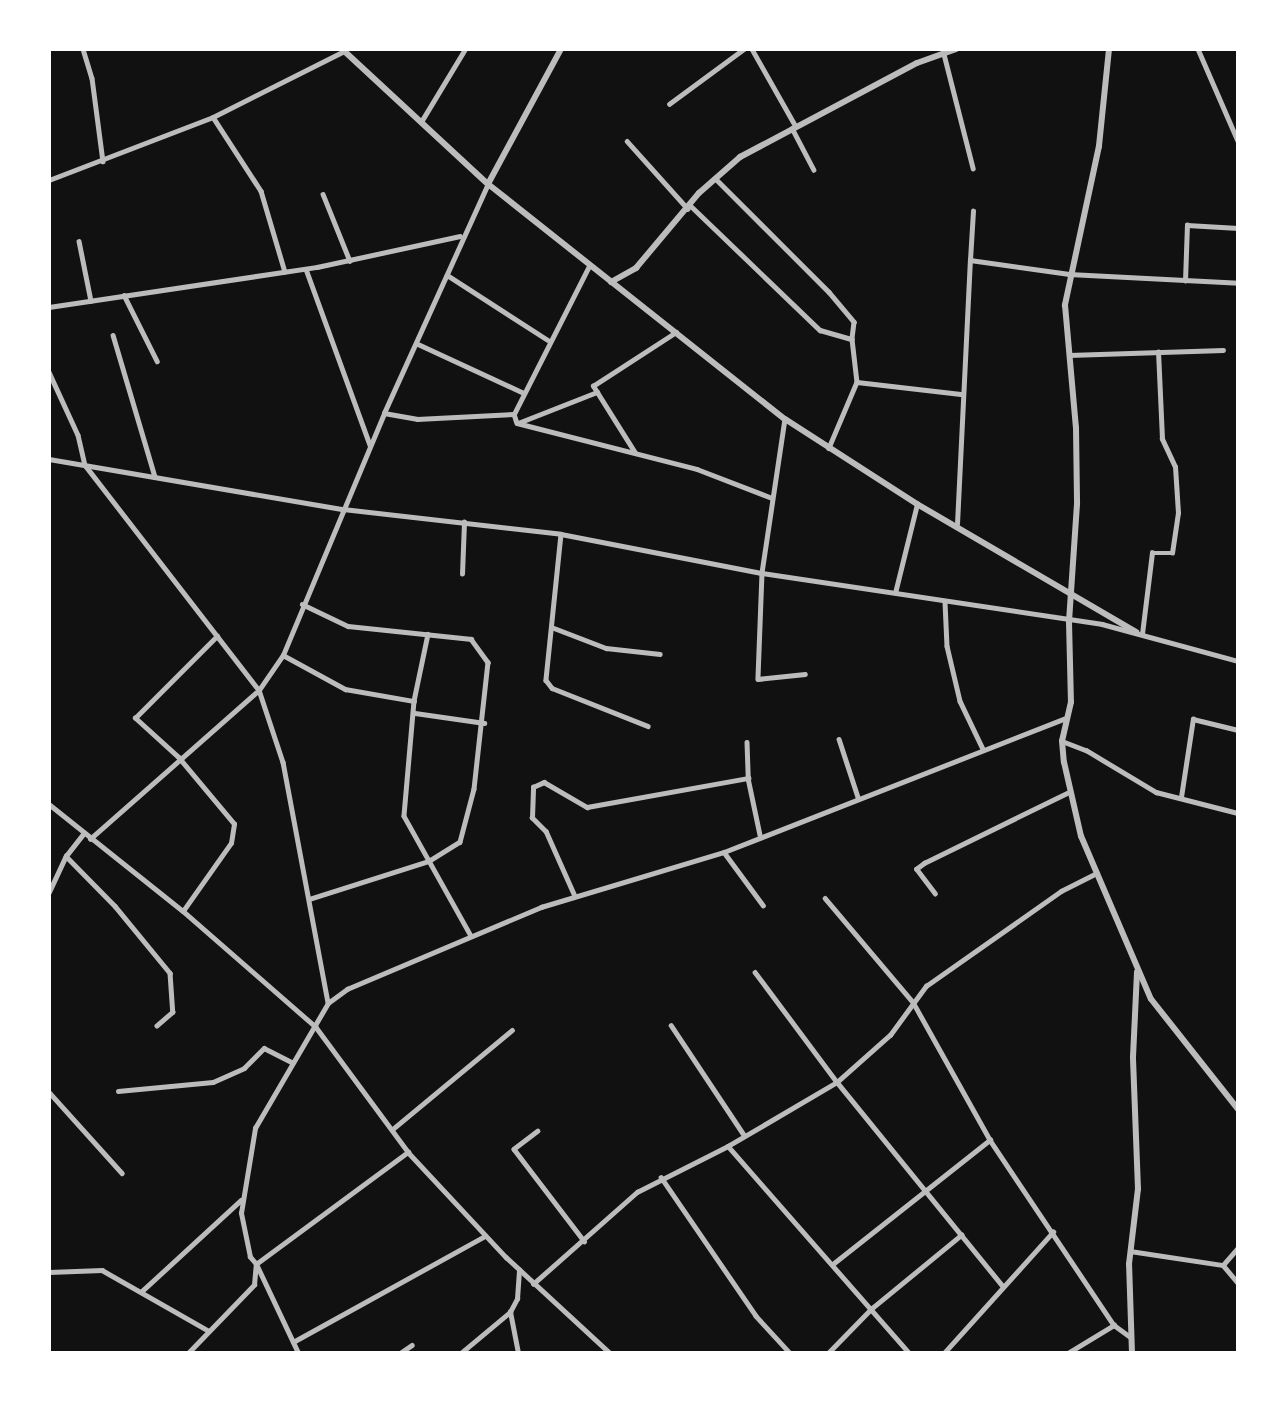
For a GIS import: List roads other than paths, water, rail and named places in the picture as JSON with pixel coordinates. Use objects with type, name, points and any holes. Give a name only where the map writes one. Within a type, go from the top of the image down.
[{"type":"street","points":[[82,49],[92,78],[103,161]]},
{"type":"street","points":[[421,122],[465,49]]},
{"type":"street","points":[[90,839],[178,757],[259,690],[284,655],[302,604],[384,413],[418,344],[461,236],[561,49]]},
{"type":"street","points":[[669,104],[744,49]]},
{"type":"street","points":[[752,49],[814,170]]},
{"type":"street","points":[[611,282],[636,268],[714,177],[793,126],[957,49]]},
{"type":"street","points":[[1109,49],[1099,146],[1069,274],[1063,328],[1076,428],[1069,622],[1071,702],[1064,719],[1062,741],[1069,792],[1097,873],[1151,999],[1238,1110]]},
{"type":"street","points":[[1198,49],[1238,141]]},
{"type":"street","points":[[49,180],[213,117],[343,50],[488,184],[785,419],[917,504],[957,524],[1139,633]]},
{"type":"street","points":[[944,53],[973,168]]},
{"type":"street","points":[[213,117],[261,191],[285,272]]},
{"type":"street","points":[[627,141],[690,208],[820,330],[852,339]]},
{"type":"street","points":[[714,177],[829,292],[854,322],[852,339],[857,382],[828,449]]},
{"type":"street","points":[[323,194],[350,261]]},
{"type":"street","points":[[957,524],[960,394],[973,211]]},
{"type":"street","points":[[1185,281],[1187,225],[1238,228]]},
{"type":"street","points":[[49,307],[306,269],[461,236]]},
{"type":"street","points":[[79,241],[91,301]]},
{"type":"street","points":[[970,260],[1069,274],[1238,283]]},
{"type":"street","points":[[517,423],[514,414],[522,392],[589,266]]},
{"type":"street","points":[[306,269],[371,445]]},
{"type":"street","points":[[447,275],[548,340]]},
{"type":"street","points":[[124,295],[157,361]]},
{"type":"street","points":[[635,453],[593,386],[676,332]]},
{"type":"street","points":[[113,335],[155,477]]},
{"type":"street","points":[[418,344],[522,392]]},
{"type":"street","points":[[1068,355],[1223,350]]},
{"type":"street","points":[[1139,633],[1152,552],[1172,553],[1178,513],[1175,467],[1162,439],[1158,352]]},
{"type":"street","points":[[49,372],[78,435],[85,465],[259,690],[283,762],[311,899],[328,1003]]},
{"type":"street","points":[[857,382],[960,394]]},
{"type":"street","points":[[517,423],[597,392]]},
{"type":"street","points":[[384,413],[417,419],[514,414]]},
{"type":"street","points":[[785,419],[762,573],[758,679],[805,674]]},
{"type":"street","points":[[517,423],[697,469],[772,498]]},
{"type":"street","points":[[49,459],[343,509],[561,534],[762,573],[1139,633],[1238,661]]},
{"type":"street","points":[[895,593],[917,504]]},
{"type":"street","points":[[462,574],[464,522]]},
{"type":"street","points":[[561,534],[547,680],[552,688],[648,726]]},
{"type":"street","points":[[945,602],[947,646],[960,701],[983,749]]},
{"type":"street","points":[[302,604],[348,626],[471,639],[485,653],[488,662],[484,723],[464,834],[460,842],[430,861],[311,899]]},
{"type":"street","points":[[554,628],[606,648],[660,653]]},
{"type":"street","points":[[428,634],[414,701],[404,816],[471,936]]},
{"type":"street","points":[[183,911],[235,831],[231,819],[178,757],[135,718],[217,636]]},
{"type":"street","points":[[284,655],[345,689],[414,701]]},
{"type":"street","points":[[415,713],[484,723]]},
{"type":"street","points":[[298,1353],[245,1237],[242,1199],[256,1128],[328,1003],[368,979],[574,895],[724,852],[760,835],[1064,719]]},
{"type":"street","points":[[1181,797],[1193,719],[1238,730]]},
{"type":"street","points":[[839,739],[858,797]]},
{"type":"street","points":[[1062,741],[1086,750],[1136,784],[1238,813]]},
{"type":"street","points":[[747,742],[748,778],[760,835]]},
{"type":"street","points":[[574,895],[546,832],[532,818],[533,787],[544,782],[587,807],[748,778]]},
{"type":"street","points":[[935,894],[916,869],[1069,792]]},
{"type":"street","points":[[49,804],[183,911],[316,1027],[394,1128],[408,1152],[533,1284],[610,1353]]},
{"type":"street","points":[[49,892],[66,856],[84,833]]},
{"type":"street","points":[[724,852],[763,905]]},
{"type":"street","points":[[66,856],[115,906],[170,973],[173,1012],[157,1027]]},
{"type":"street","points":[[533,1284],[625,1202],[661,1177],[728,1146],[836,1082],[890,1035],[926,986],[1061,891],[1097,873]]},
{"type":"street","points":[[825,898],[913,1002],[990,1140],[1114,1325],[1129,1336]]},
{"type":"street","points":[[1132,1353],[1129,1336],[1130,1251],[1138,1189],[1133,1080],[1137,967]]},
{"type":"street","points":[[755,972],[836,1082],[928,1189],[1002,1285]]},
{"type":"street","points":[[671,1026],[744,1135]]},
{"type":"street","points":[[394,1128],[512,1030]]},
{"type":"street","points":[[118,1091],[213,1082],[244,1068],[264,1048],[292,1062]]},
{"type":"street","points":[[49,1092],[121,1173]]},
{"type":"street","points":[[538,1131],[514,1149],[584,1241]]},
{"type":"street","points":[[834,1263],[990,1140]]},
{"type":"street","points":[[728,1146],[834,1263],[909,1353]]},
{"type":"street","points":[[188,1353],[207,1330],[254,1285],[256,1264],[408,1152]]},
{"type":"street","points":[[661,1177],[756,1316],[790,1353]]},
{"type":"street","points":[[141,1292],[242,1199]]},
{"type":"street","points":[[944,1353],[1002,1285],[1053,1232]]},
{"type":"street","points":[[828,1353],[871,1309],[961,1235]]},
{"type":"street","points":[[292,1342],[485,1236]]},
{"type":"street","points":[[1223,1265],[1238,1248]]},
{"type":"street","points":[[1130,1251],[1223,1265],[1238,1283]]},
{"type":"street","points":[[49,1272],[102,1270],[207,1330]]},
{"type":"street","points":[[461,1353],[510,1312],[517,1299],[519,1270]]},
{"type":"street","points":[[510,1312],[518,1353]]},
{"type":"street","points":[[1068,1353],[1114,1325]]},
{"type":"street","points":[[400,1353],[412,1345]]}]
